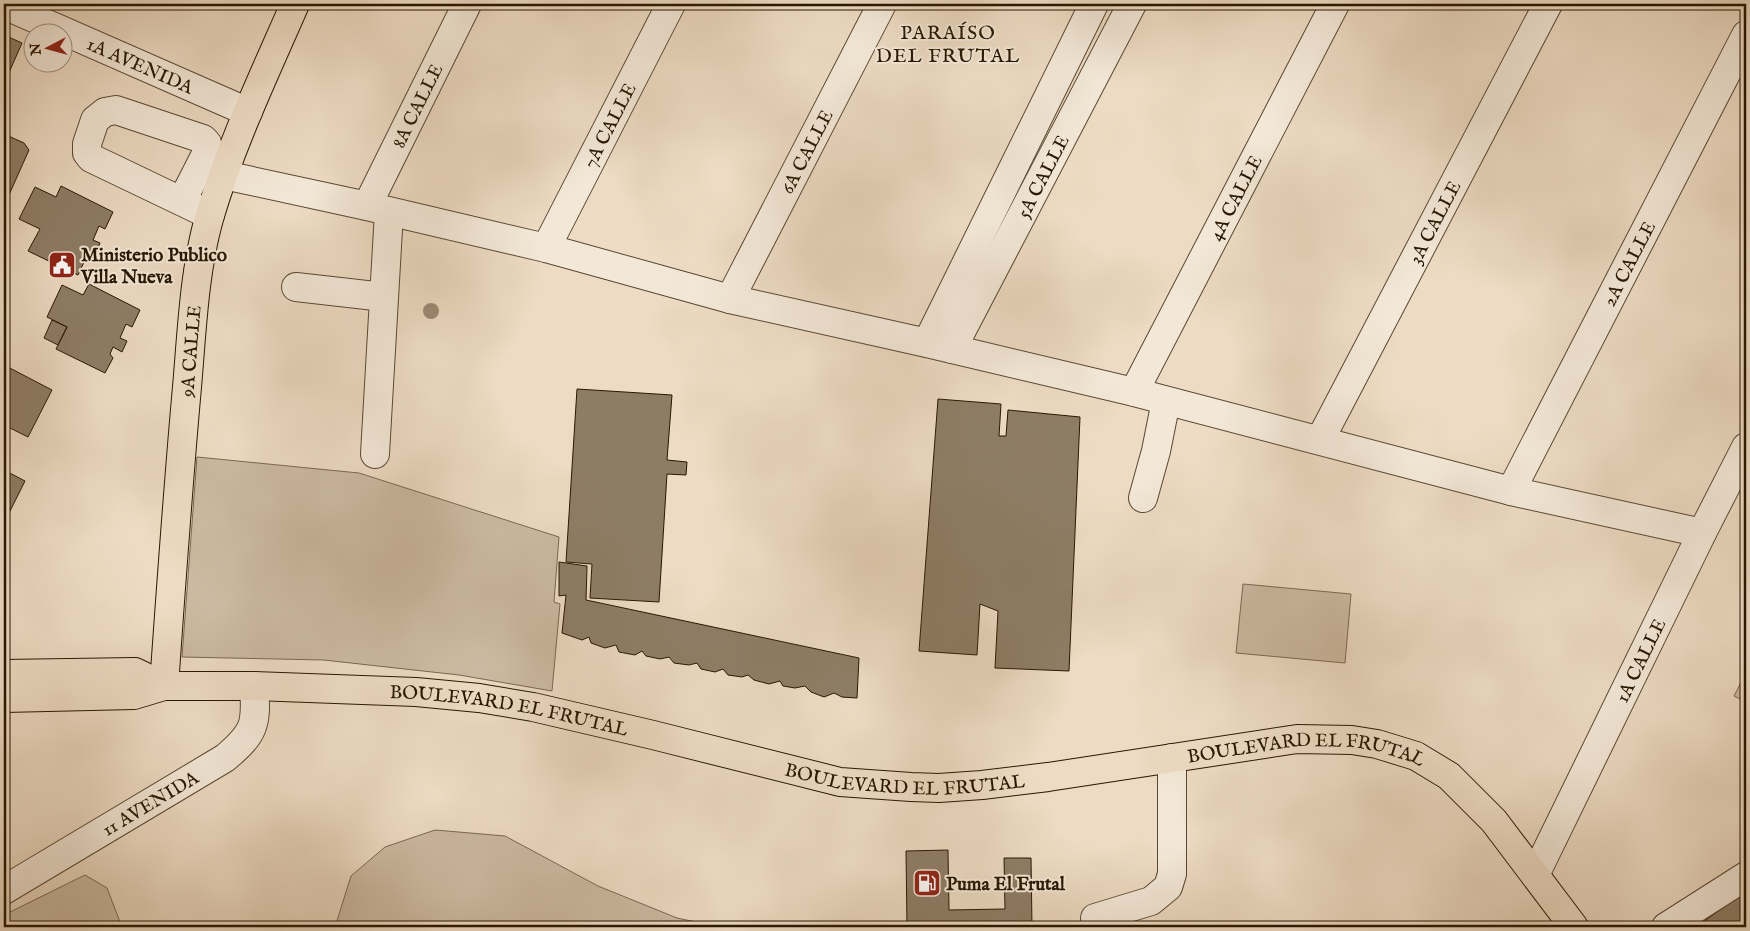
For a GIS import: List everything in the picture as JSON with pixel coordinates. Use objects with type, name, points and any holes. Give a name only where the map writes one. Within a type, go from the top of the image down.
[{"type":"main road","name":"9A CALLE","points":[[164,686],[174,532],[195,294],[210,215],[248,112],[295,4]]},
{"type":"main road","name":"BOULEVARD EL FRUTAL","points":[[4,674],[135,672],[164,686]]},
{"type":"main road","name":"BOULEVARD EL FRUTAL","points":[[4,698],[134,695],[164,686],[254,686],[416,692],[479,698],[533,707],[840,782],[938,788],[1048,777],[1297,739],[1352,740],[1377,744],[1416,756],[1450,776],[1494,821],[1574,927]]},
{"type":"street","name":"8A CALLE","points":[[378,209],[468,4]]},
{"type":"street","name":"7A CALLE","points":[[546,248],[671,4]]},
{"type":"street","name":"6A CALLE","points":[[730,299],[882,4]]},
{"type":"street","name":"5A CALLE","points":[[940,346],[1094,4]]},
{"type":"street","name":"5A CALLE","points":[[940,346],[1132,4]]},
{"type":"street","name":"4A CALLE","points":[[1134,392],[1334,4]]},
{"type":"street","name":"3A CALLE","points":[[1320,440],[1548,4]]},
{"type":"street","name":"1A AVENIDA","points":[[4,5],[248,112]]},
{"type":"street","name":"2A CALLE","points":[[1511,491],[1746,35]]},
{"type":"street","points":[[224,175],[546,248],[730,299],[1134,392],[1511,491],[1702,533]]},
{"type":"street","points":[[182,201],[210,215]]},
{"type":"street","points":[[375,454],[384,297],[378,209]]},
{"type":"street","points":[[296,287],[384,297]]},
{"type":"street","points":[[1143,498],[1156,451],[1166,401]]},
{"type":"street","name":"1A CALLE","points":[[1535,875],[1746,447]]},
{"type":"street","name":"11 AVENIDA","points":[[4,890],[226,758],[243,743],[252,728],[256,706],[254,686]]},
{"type":"street","points":[[1095,918],[1151,901],[1168,887],[1172,874],[1172,758]]},
{"type":"street","points":[[1666,927],[1746,876]]},
{"type":"shaded area","points":[[197,457],[359,473],[559,537],[554,602],[560,604],[552,691],[459,675],[324,660],[182,657]]},
{"type":"shaded area","points":[[1243,584],[1351,594],[1345,663],[1236,653]]},
{"type":"shaded area","points":[[1746,673],[1746,702],[1734,696]]},
{"type":"shaded area","points":[[435,830],[505,836],[598,886],[677,918],[720,927],[335,927],[351,876],[385,847]]},
{"type":"shaded area","points":[[85,875],[107,888],[122,927],[4,927],[4,915]]},
{"type":"building","points":[[4,35],[22,43],[4,84]]},
{"type":"building","points":[[4,134],[24,143],[29,150],[4,206]]},
{"type":"building","points":[[61,186],[113,212],[105,229],[99,226],[93,240],[100,243],[95,254],[86,249],[83,256],[85,260],[78,275],[28,251],[40,229],[19,219],[35,187],[56,197]]},
{"type":"building","points":[[89,284],[140,310],[132,327],[126,324],[120,338],[127,341],[122,352],[113,347],[110,354],[113,358],[105,373],[56,349],[67,327],[47,317],[62,285],[83,295]]},
{"type":"building","points":[[52,320],[67,327],[58,345],[44,338]]},
{"type":"building","points":[[4,365],[52,390],[28,437],[4,425]]},
{"type":"building","points":[[577,389],[672,395],[667,460],[687,462],[686,475],[667,474],[659,602],[590,598],[592,564],[566,562]]},
{"type":"building","points":[[938,399],[1001,404],[999,436],[1006,436],[1008,410],[1080,417],[1069,671],[995,668],[998,611],[980,604],[977,655],[919,651]]},
{"type":"building","points":[[4,470],[25,481],[4,523]]},
{"type":"building","points":[[559,562],[587,566],[586,600],[859,658],[857,698],[842,697],[834,693],[824,697],[811,692],[805,686],[795,688],[783,686],[780,681],[769,684],[754,680],[748,675],[742,677],[728,675],[723,669],[715,672],[701,669],[697,663],[689,665],[674,663],[669,657],[660,659],[646,656],[642,651],[635,655],[619,652],[616,645],[605,648],[591,643],[589,637],[582,640],[562,633],[566,595],[559,596]]},
{"type":"building","name":"Puma El Frutal","points":[[948,850],[949,910],[1005,909],[1004,858],[1031,858],[1032,927],[907,927],[906,851]]},
{"type":"building","points":[[1746,891],[1746,927],[1696,927]]},
{"type":"place","name":"Ministerio Publico Villa Nueva","points":[[62,265]]},
{"type":"place","name":"Puma El Frutal","points":[[927,883]]},
{"type":"district","name":"PARAÍSO DEL FRUTAL","points":[[948,44]]}]
